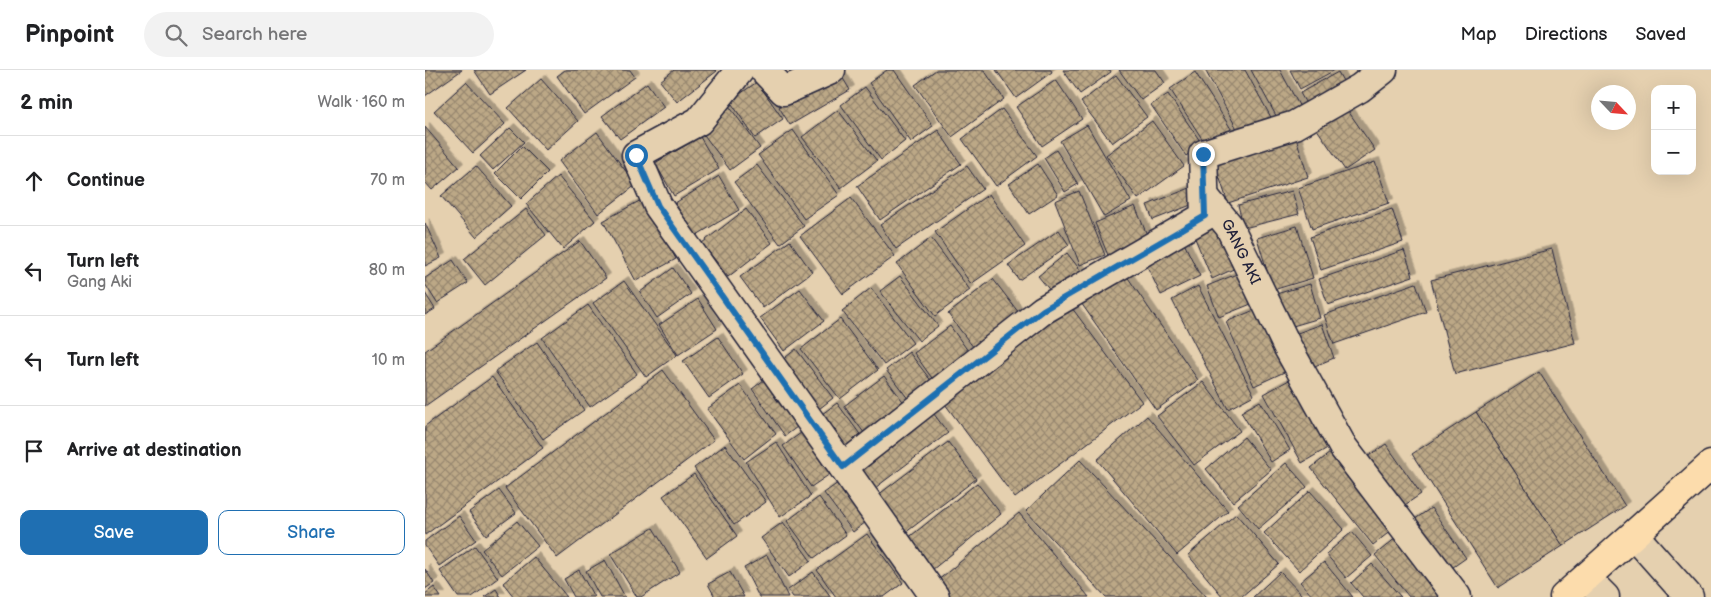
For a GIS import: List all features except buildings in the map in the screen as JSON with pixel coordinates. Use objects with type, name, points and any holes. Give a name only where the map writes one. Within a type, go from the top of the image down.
[{"type":"main road","points":[[1565,597],[1711,465]]},
{"type":"street","points":[[740,70],[699,121],[636,155],[658,206],[935,597]]},
{"type":"street","points":[[763,70],[784,91],[831,70]]},
{"type":"street","points":[[1205,197],[1203,154],[1295,125],[1360,88],[1383,70]]},
{"type":"street","name":"GANG AKI","points":[[843,467],[1043,310],[1205,216],[1205,197]]},
{"type":"street","name":"GANG AKI","points":[[1205,197],[1229,226],[1287,346],[1343,447],[1457,597]]},
{"type":"street","points":[[1634,535],[1689,597]]},
{"type":"street","points":[[1586,578],[1605,597]]},
{"type":"street","points":[[1703,597],[1711,590]]},
{"type":"route","points":[[636,155],[658,206],[843,467],[1043,310],[1205,216],[1203,154]]}]
